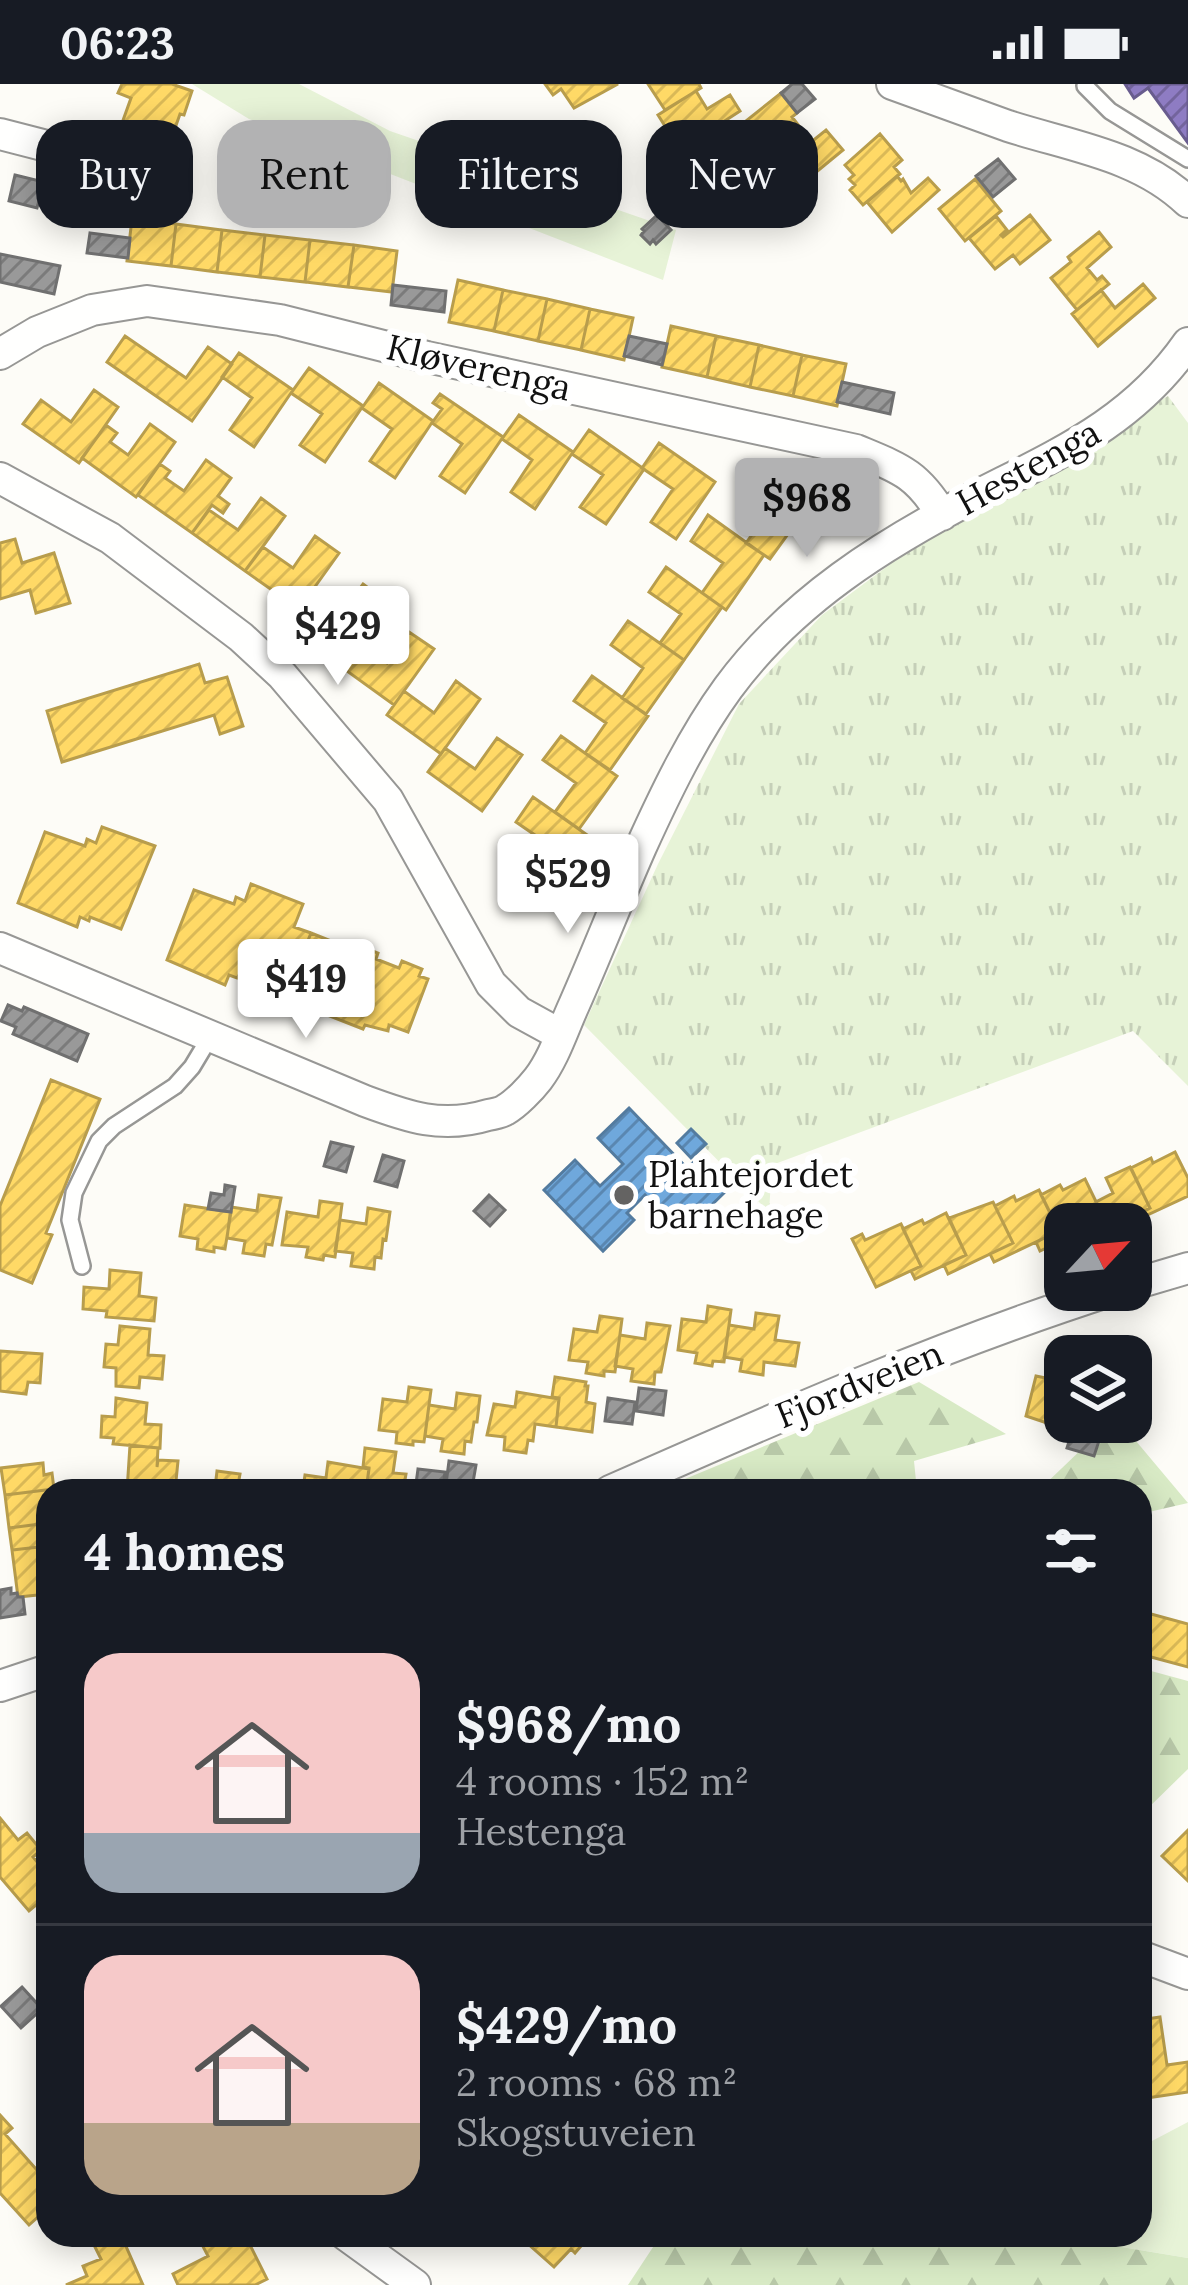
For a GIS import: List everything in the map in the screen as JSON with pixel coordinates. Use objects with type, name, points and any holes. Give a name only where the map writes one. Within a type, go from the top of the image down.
[{"type":"street","points":[[892,84],[1129,162],[1185,194]]},
{"type":"street","points":[[0,134],[36,143]]},
{"type":"street","name":"Kløverenga","points":[[0,354],[37,332],[92,310],[147,301],[280,320],[427,357],[856,450],[901,468],[927,490],[942,515]]},
{"type":"street","name":"Hestenga","points":[[561,1035],[676,773],[728,688],[772,635],[816,594],[881,549],[1036,468],[1103,427],[1137,403],[1188,343]]},
{"type":"street","points":[[0,478],[110,538],[241,637],[281,675],[388,800],[491,983],[519,1012],[561,1035],[538,1078],[505,1110],[463,1123],[412,1118],[0,949]]},
{"type":"street","points":[[1152,1279],[1188,1268]]},
{"type":"street","name":"Fjordveien","points":[[637,1479],[950,1346],[1052,1311]]},
{"type":"street","points":[[0,1686],[36,1674]]},
{"type":"street","points":[[1152,1960],[1188,1974]]},
{"type":"street","points":[[363,2247],[416,2285]]},
{"type":"lane","points":[[1084,86],[1110,111],[1188,159]]},
{"type":"lane","points":[[82,1266],[70,1220],[74,1193],[99,1141],[175,1086],[210,1036]]},
{"type":"green space","points":[[192,84],[299,84],[369,120],[252,120]]},
{"type":"green space","points":[[391,131],[415,140],[415,184],[391,174]]},
{"type":"green space","points":[[622,211],[646,220],[646,228],[676,230],[663,280],[529,228],[622,228]]},
{"type":"green space","points":[[1168,396],[1188,423],[1188,1086],[1133,1031],[772,1165],[769,1212],[584,1025],[658,864],[739,704],[822,615],[893,562]]},
{"type":"green space","points":[[919,1382],[1006,1434],[914,1461],[916,1479],[685,1479]]},
{"type":"green space","points":[[1088,1443],[1138,1443],[1188,1503],[1152,1511],[1152,1479],[1051,1479]]},
{"type":"green space","points":[[1152,1671],[1188,1681],[1188,1769],[1152,1804]]},
{"type":"green space","points":[[1188,2122],[1188,2258],[1122,2247],[1152,2247],[1152,2141]]},
{"type":"green space","points":[[653,2247],[1122,2247],[1188,2258],[1188,2285],[628,2285]]},
{"type":"building: Homes","points":[[122,84],[172,84],[192,91],[178,120],[123,120],[131,98],[118,93]]},
{"type":"building: Homes","points":[[545,84],[618,84],[574,108],[561,89],[553,95]]},
{"type":"building: Homes","points":[[648,84],[699,84],[701,88],[665,110]]},
{"type":"building: Homes","points":[[696,91],[707,109],[730,95],[740,111],[726,120],[661,120],[658,115]]},
{"type":"building: Homes","points":[[781,93],[797,113],[794,120],[747,120]]},
{"type":"building: Homes","points":[[826,130],[843,150],[818,171],[818,136]]},
{"type":"building: Homes","points":[[880,134],[902,160],[894,167],[900,174],[863,205],[850,190],[855,185],[849,179],[854,175],[845,165]]},
{"type":"building: Homes","points":[[897,176],[911,193],[928,178],[939,190],[892,232],[867,202]]},
{"type":"building: Homes","points":[[975,179],[1001,211],[965,241],[939,209]]},
{"type":"building: Homes","points":[[1030,215],[1050,240],[1020,264],[1013,255],[995,269],[969,238],[996,216],[1007,230],[1003,237]]},
{"type":"building: Homes","points":[[131,228],[176,228],[171,266],[127,261]]},
{"type":"building: Homes","points":[[176,228],[222,230],[217,272],[171,266]]},
{"type":"building: Homes","points":[[222,230],[265,235],[260,277],[217,272]]},
{"type":"building: Homes","points":[[1099,232],[1111,247],[1087,268],[1097,280],[1102,276],[1109,284],[1077,310],[1051,278]]},
{"type":"building: Homes","points":[[265,235],[310,240],[305,282],[260,277]]},
{"type":"building: Homes","points":[[310,240],[354,245],[348,287],[305,282]]},
{"type":"building: Homes","points":[[354,245],[397,251],[392,292],[348,287]]},
{"type":"building: Homes","points":[[458,280],[503,290],[494,331],[449,322]]},
{"type":"building: Homes","points":[[1143,284],[1155,298],[1098,346],[1072,314],[1101,290],[1115,308]]},
{"type":"building: Homes","points":[[503,290],[547,299],[538,341],[494,331]]},
{"type":"building: Homes","points":[[547,299],[590,309],[581,350],[538,341]]},
{"type":"building: Homes","points":[[590,309],[633,318],[624,360],[581,350]]},
{"type":"building: Homes","points":[[671,326],[716,336],[707,377],[662,367]]},
{"type":"building: Homes","points":[[125,336],[186,378],[208,347],[232,364],[192,421],[107,362]]},
{"type":"building: Homes","points":[[716,336],[759,345],[750,387],[707,377]]},
{"type":"building: Homes","points":[[759,345],[802,355],[793,396],[750,387]]},
{"type":"building: Homes","points":[[239,353],[293,390],[254,447],[230,430],[252,398],[222,377]]},
{"type":"building: Homes","points":[[802,355],[846,364],[837,406],[793,396]]},
{"type":"building: Homes","points":[[309,368],[363,406],[325,462],[300,445],[322,414],[291,393]]},
{"type":"building: Homes","points":[[379,383],[433,421],[395,478],[370,461],[392,429],[362,408]]},
{"type":"building: Homes","points":[[94,390],[118,407],[79,463],[23,424],[41,400],[71,422]]},
{"type":"building: Homes","points":[[440,394],[503,437],[465,493],[440,476],[462,444],[432,423],[442,409],[433,403]]},
{"type":"building: Homes","points":[[519,415],[573,452],[535,509],[511,492],[532,460],[502,439]]},
{"type":"building: Homes","points":[[150,424],[175,442],[136,497],[82,458],[106,425],[117,433],[110,442],[128,455]]},
{"type":"building: Homes","points":[[589,430],[644,469],[606,524],[580,507],[603,475],[572,454]]},
{"type":"building: Homes","points":[[659,443],[715,482],[676,539],[651,522],[673,489],[642,468]]},
{"type":"building: Homes","points":[[206,460],[231,478],[218,496],[229,504],[223,513],[212,505],[192,533],[138,495],[160,464],[170,471],[165,478],[184,491]]},
{"type":"building: Homes","points":[[754,466],[809,505],[770,559],[746,543],[756,529],[751,525],[757,516],[763,520],[768,512],[737,490]]},
{"type":"building: Homes","points":[[261,498],[285,516],[245,571],[192,533],[209,510],[238,530]]},
{"type":"building: Homes","points":[[708,515],[764,555],[726,610],[702,593],[723,563],[691,541]]},
{"type":"building: Homes","points":[[315,536],[339,553],[299,609],[245,571],[263,547],[293,568]]},
{"type":"building: Homes","points":[[15,539],[22,563],[54,553],[70,603],[36,613],[30,590],[0,599],[0,543]]},
{"type":"building: Homes","points":[[666,567],[722,607],[684,660],[660,643],[681,614],[649,592]]},
{"type":"building: Homes","points":[[363,584],[386,601],[347,657],[293,618],[310,594],[340,616]]},
{"type":"building: Homes","points":[[628,621],[684,660],[646,714],[622,698],[643,668],[611,645]]},
{"type":"building: Homes","points":[[409,632],[434,649],[394,705],[340,666],[357,642],[387,663]]},
{"type":"building: Homes","points":[[199,664],[205,683],[227,677],[243,726],[220,734],[214,715],[62,762],[47,711]]},
{"type":"building: Homes","points":[[592,676],[648,716],[610,770],[585,753],[606,723],[574,701]]},
{"type":"building: Homes","points":[[456,681],[480,699],[441,754],[387,715],[404,691],[434,713]]},
{"type":"building: Homes","points":[[561,736],[617,776],[579,829],[555,812],[576,783],[543,760]]},
{"type":"building: Homes","points":[[497,738],[522,755],[482,811],[428,772],[445,748],[475,769]]},
{"type":"building: Homes","points":[[533,797],[594,843],[589,850],[584,846],[551,893],[526,876],[548,844],[516,822]]},
{"type":"building: Homes","points":[[102,827],[155,846],[121,929],[90,917],[89,921],[80,917],[77,927],[18,903],[45,832],[85,846],[87,839],[96,843]]},
{"type":"building: Homes","points":[[251,884],[303,904],[294,927],[311,933],[289,989],[239,975],[229,975],[225,985],[167,960],[194,890],[234,904],[236,897],[245,901]]},
{"type":"building: Homes","points":[[311,933],[356,951],[358,945],[399,968],[402,961],[422,969],[419,976],[428,979],[408,1032],[389,1025],[388,1031],[365,1025],[363,1029],[322,1013],[326,1003],[289,989]]},
{"type":"building: Homes","points":[[51,1080],[100,1099],[46,1233],[52,1235],[32,1283],[0,1270],[0,1206]]},
{"type":"building: Homes","points":[[1175,1152],[1188,1178],[1188,1196],[1152,1213],[1152,1203],[1148,1203],[1131,1168],[1151,1158],[1153,1163]]},
{"type":"building: Homes","points":[[1130,1167],[1148,1203],[1096,1203],[1113,1193],[1106,1178]]},
{"type":"building: Homes","points":[[1085,1179],[1097,1203],[1045,1203],[1041,1195],[1060,1185],[1063,1190]]},
{"type":"building: Homes","points":[[1039,1190],[1045,1203],[1044,1238],[994,1262],[990,1254],[1013,1243],[995,1206],[1014,1196],[1016,1201]]},
{"type":"building: Homes","points":[[259,1195],[281,1198],[272,1245],[266,1244],[264,1256],[243,1253],[245,1241],[227,1238],[231,1207],[257,1211]]},
{"type":"building: Homes","points":[[320,1201],[342,1204],[335,1257],[324,1255],[323,1260],[306,1257],[308,1247],[282,1245],[287,1212],[318,1217]]},
{"type":"building: Homes","points":[[993,1202],[1013,1243],[948,1274],[944,1265],[966,1255],[949,1218]]},
{"type":"building: Homes","points":[[185,1205],[231,1212],[225,1249],[197,1249],[198,1239],[180,1236]]},
{"type":"building: Homes","points":[[368,1208],[390,1212],[381,1258],[375,1257],[374,1269],[351,1266],[353,1253],[335,1251],[340,1220],[366,1224]]},
{"type":"building: Homes","points":[[946,1213],[966,1255],[915,1279],[911,1271],[921,1266],[903,1229]]},
{"type":"building: Homes","points":[[901,1224],[921,1266],[876,1287],[852,1239],[862,1234],[865,1240]]},
{"type":"building: Homes","points":[[110,1270],[141,1273],[139,1296],[156,1298],[154,1321],[106,1317],[107,1311],[83,1309],[84,1287],[109,1289]]},
{"type":"building: Homes","points":[[708,1306],[731,1310],[724,1362],[713,1361],[712,1366],[695,1363],[697,1353],[678,1350],[682,1319],[706,1322]]},
{"type":"building: Homes","points":[[756,1313],[779,1316],[775,1340],[799,1343],[795,1366],[764,1362],[763,1375],[740,1371],[742,1360],[724,1357],[729,1325],[754,1329]]},
{"type":"building: Homes","points":[[600,1316],[622,1319],[615,1372],[604,1371],[604,1376],[586,1373],[588,1362],[569,1360],[574,1329],[597,1332]]},
{"type":"building: Homes","points":[[647,1323],[670,1326],[654,1384],[631,1381],[633,1369],[615,1366],[620,1335],[645,1339]]},
{"type":"building: Homes","points":[[120,1326],[150,1329],[148,1355],[164,1356],[162,1379],[140,1377],[139,1388],[116,1386],[116,1368],[104,1367],[106,1344],[118,1345]]},
{"type":"building: Homes","points":[[0,1351],[42,1354],[40,1383],[28,1382],[26,1394],[0,1391]]},
{"type":"building: Homes","points":[[1036,1376],[1044,1378],[1044,1422],[1026,1416]]},
{"type":"building: Homes","points":[[555,1377],[586,1382],[586,1402],[595,1404],[592,1432],[556,1427]]},
{"type":"building: Homes","points":[[409,1387],[431,1390],[424,1442],[413,1441],[413,1445],[396,1443],[397,1432],[379,1430],[383,1399],[407,1402]]},
{"type":"building: Homes","points":[[517,1392],[559,1399],[556,1427],[535,1424],[526,1453],[504,1450],[505,1437],[487,1435],[494,1404],[515,1407]]},
{"type":"building: Homes","points":[[457,1393],[480,1396],[477,1422],[471,1442],[465,1441],[464,1454],[441,1451],[443,1439],[425,1436],[429,1405],[455,1409]]},
{"type":"building: Homes","points":[[116,1398],[147,1403],[145,1424],[161,1425],[160,1448],[113,1444],[114,1438],[101,1437],[102,1416],[115,1417]]},
{"type":"building: Homes","points":[[130,1445],[158,1448],[157,1467],[158,1460],[178,1461],[176,1479],[128,1479]]},
{"type":"building: Homes","points":[[365,1448],[396,1452],[393,1473],[406,1474],[405,1479],[368,1479],[369,1468],[363,1467]]},
{"type":"building: Homes","points":[[328,1462],[369,1469],[368,1479],[304,1479],[305,1475],[326,1478]]},
{"type":"building: Homes","points":[[43,1463],[44,1475],[52,1473],[53,1479],[36,1479],[36,1491],[5,1495],[1,1468]]},
{"type":"building: Homes","points":[[217,1471],[240,1474],[239,1479],[216,1479]]},
{"type":"building: Homes","points":[[36,1491],[36,1525],[9,1528],[5,1495]]},
{"type":"building: Homes","points":[[36,1525],[36,1547],[12,1550],[9,1528]]},
{"type":"building: Homes","points":[[36,1547],[36,1595],[18,1597],[12,1550]]},
{"type":"building: Homes","points":[[1152,1614],[1188,1624],[1188,1667],[1152,1657]]},
{"type":"building: Homes","points":[[0,1818],[18,1840],[27,1833],[36,1844],[36,1905],[29,1911],[0,1877]]},
{"type":"building: Homes","points":[[1188,1830],[1188,1881],[1162,1856]]},
{"type":"building: Homes","points":[[1160,2017],[1167,2065],[1188,2062],[1188,2092],[1152,2097],[1152,2018]]},
{"type":"building: Homes","points":[[1,2116],[12,2128],[5,2134],[36,2169],[36,2219],[29,2225],[0,2193]]},
{"type":"building: Homes","points":[[95,2247],[126,2247],[143,2285],[66,2285],[87,2276],[83,2266],[101,2259]]},
{"type":"building: Homes","points":[[203,2247],[251,2247],[267,2279],[255,2285],[178,2285],[173,2274],[208,2256]]},
{"type":"building: Homes","points":[[532,2247],[580,2247],[575,2253],[571,2249],[554,2267]]},
{"type":"building: Offices","points":[[1125,84],[1188,84],[1188,143],[1148,88],[1134,98]]},
{"type":"building: Schools","points":[[629,1108],[687,1168],[697,1159],[727,1190],[686,1230],[671,1215],[667,1219],[645,1195],[627,1213],[634,1220],[603,1251],[544,1190],[575,1160],[600,1186],[623,1164],[598,1138]]},
{"type":"building: Schools","points":[[691,1129],[706,1144],[691,1158],[677,1143]]},
{"type":"building: Industry","points":[[792,84],[802,84],[815,99],[797,113],[781,93]]},
{"type":"building: Industry","points":[[998,159],[1015,179],[993,197],[976,176]]},
{"type":"building: Industry","points":[[15,175],[36,180],[36,208],[9,201]]},
{"type":"building: Industry","points":[[646,225],[671,230],[650,244],[641,235]]},
{"type":"building: Industry","points":[[90,233],[130,238],[128,258],[87,253]]},
{"type":"building: Industry","points":[[0,254],[60,266],[54,294],[0,282]]},
{"type":"building: Industry","points":[[393,285],[446,291],[444,312],[391,305]]},
{"type":"building: Industry","points":[[629,336],[667,344],[662,365],[624,356]]},
{"type":"building: Industry","points":[[842,382],[894,393],[890,414],[837,402]]},
{"type":"building: Industry","points":[[8,1005],[88,1034],[77,1061],[13,1034],[16,1027],[1,1021]]},
{"type":"building: Industry","points":[[331,1142],[353,1147],[346,1172],[324,1166]]},
{"type":"building: Industry","points":[[383,1155],[404,1161],[397,1187],[375,1181]]},
{"type":"building: Industry","points":[[225,1185],[235,1187],[231,1212],[208,1209],[211,1193],[224,1195]]},
{"type":"building: Industry","points":[[489,1195],[505,1210],[490,1226],[474,1211]]},
{"type":"building: Industry","points":[[639,1388],[666,1391],[663,1415],[636,1411]]},
{"type":"building: Industry","points":[[608,1398],[635,1402],[632,1424],[605,1421]]},
{"type":"building: Industry","points":[[1069,1443],[1098,1443],[1094,1456],[1067,1448]]},
{"type":"building: Industry","points":[[449,1461],[476,1465],[474,1479],[447,1479]]},
{"type":"building: Industry","points":[[418,1469],[445,1472],[444,1479],[417,1479]]},
{"type":"building: Industry","points":[[11,1588],[11,1594],[23,1597],[25,1614],[0,1618],[0,1590]]},
{"type":"building: Industry","points":[[22,1987],[36,2002],[36,2014],[21,2028],[1,2006]]},
{"type":"place","name":"Plahtejordet barnehage","points":[[624,1195]]}]
